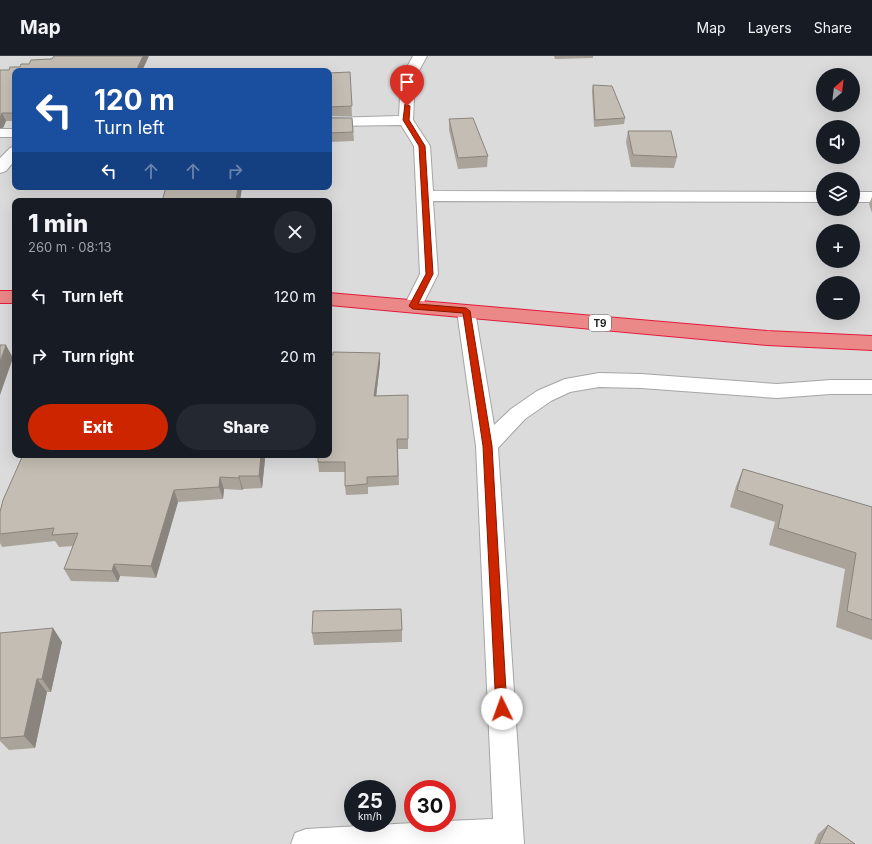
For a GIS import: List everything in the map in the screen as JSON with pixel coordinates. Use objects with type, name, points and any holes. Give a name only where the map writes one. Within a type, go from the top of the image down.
[{"type":"highway","points":[[0,297],[12,297]]},
{"type":"highway","name":"T9","points":[[332,299],[767,338],[872,344]]},
{"type":"street","points":[[413,306],[430,274],[422,146],[406,120],[408,78],[420,56]]},
{"type":"street","points":[[332,122],[406,120]]},
{"type":"street","points":[[0,133],[12,133]]},
{"type":"street","points":[[0,168],[12,154]]},
{"type":"street","points":[[425,196],[816,197]]},
{"type":"street","points":[[860,197],[872,197]]},
{"type":"street","points":[[306,844],[509,839],[487,446],[466,311]]},
{"type":"street","points":[[487,446],[518,414],[544,396],[565,386],[599,380],[641,381],[777,391],[832,387],[872,387]]},
{"type":"shaded area","points":[[0,56],[872,56],[872,844],[0,844]]},
{"type":"building","points":[[54,56],[143,56],[137,68],[12,68],[12,113],[2,113],[0,118],[0,70],[9,70],[10,67],[20,67],[21,64],[29,64],[31,60],[52,59]]},
{"type":"building","points":[[350,72],[352,106],[332,107],[332,73]]},
{"type":"building","points":[[593,85],[612,86],[625,118],[595,120]]},
{"type":"building","points":[[332,118],[352,118],[353,132],[332,133]]},
{"type":"building","points":[[473,118],[488,156],[458,158],[449,119]]},
{"type":"building","points":[[628,131],[671,131],[677,157],[633,155]]},
{"type":"building","points":[[165,190],[238,190],[236,198],[163,198]]},
{"type":"building","points":[[0,345],[6,345],[0,362]]},
{"type":"building","points":[[333,352],[380,353],[374,396],[408,395],[408,439],[397,439],[398,476],[367,477],[367,484],[345,486],[345,462],[318,462],[318,458],[332,458]]},
{"type":"building","points":[[22,458],[261,458],[259,476],[239,476],[239,478],[220,477],[219,487],[174,490],[151,566],[114,564],[112,571],[64,569],[78,533],[52,535],[54,528],[0,534],[0,512],[3,500]]},
{"type":"building","points":[[743,469],[872,507],[872,620],[847,611],[856,553],[778,528],[783,505],[737,490]]},
{"type":"building","points":[[401,609],[402,630],[312,633],[313,611]]},
{"type":"building","points":[[53,628],[42,679],[37,679],[24,736],[0,738],[0,633]]},
{"type":"building","points":[[828,825],[855,844],[819,844]]},
{"type":"route","points":[[407,106],[406,120],[422,146],[430,274],[413,306],[466,311],[487,446],[502,709]]}]
